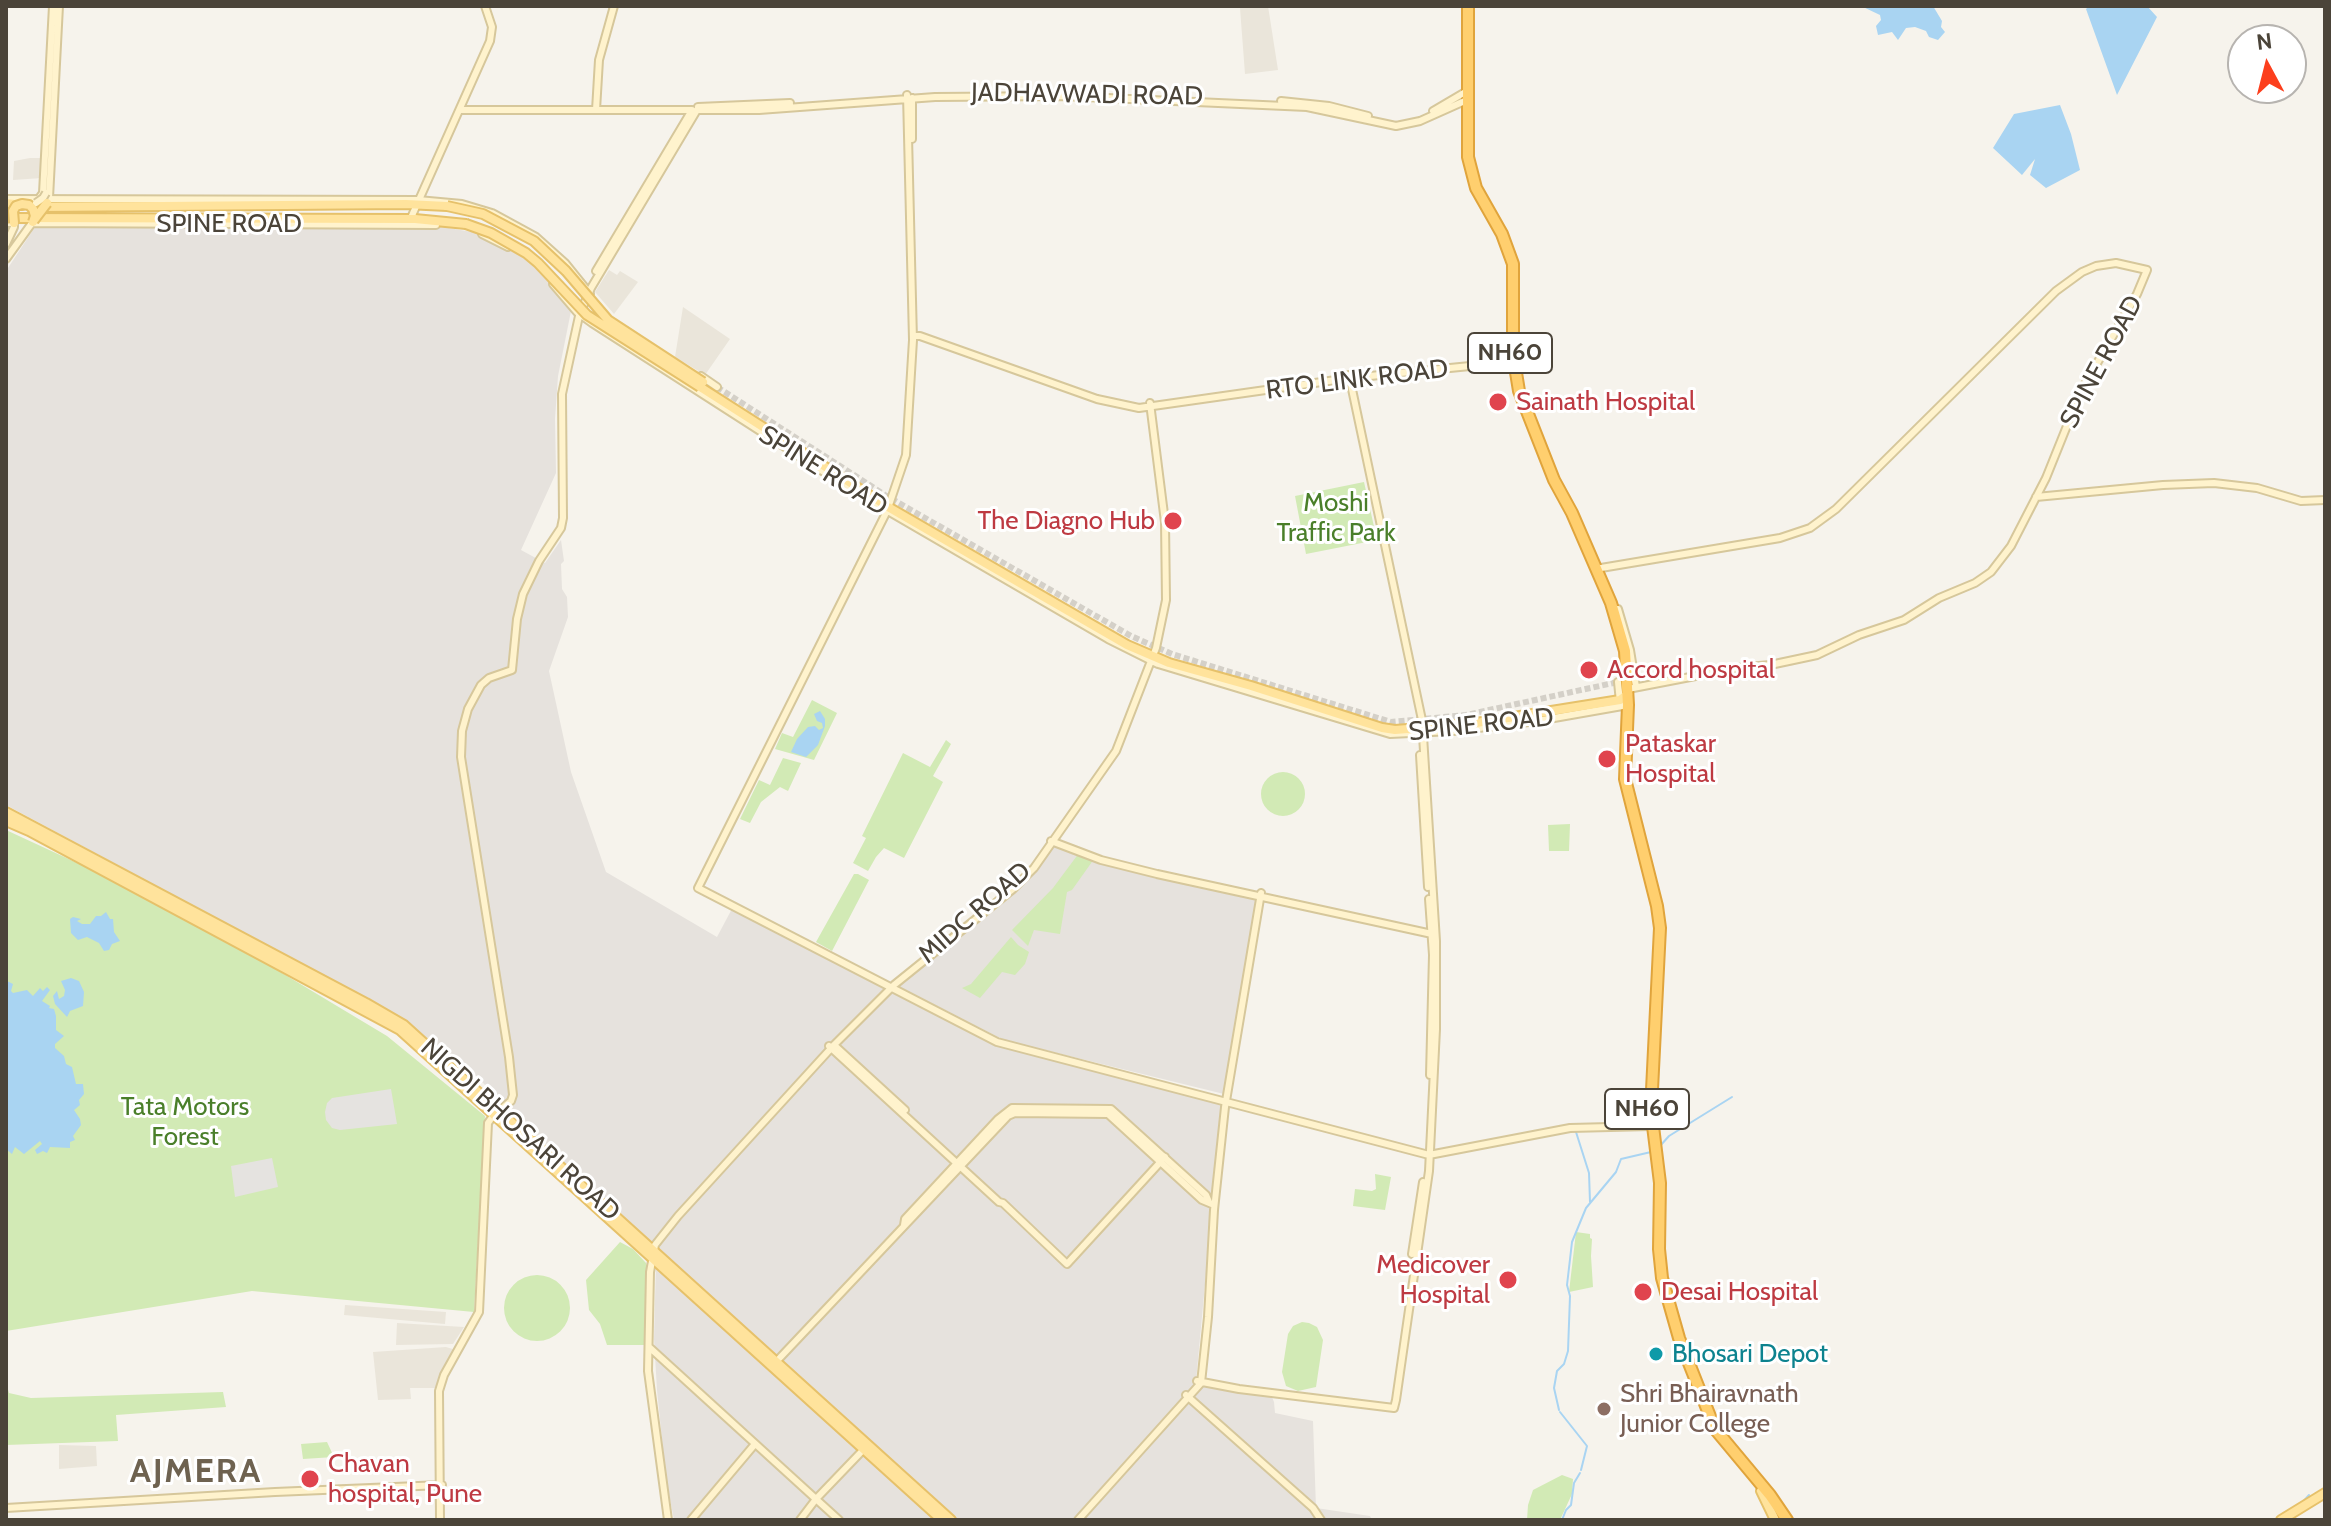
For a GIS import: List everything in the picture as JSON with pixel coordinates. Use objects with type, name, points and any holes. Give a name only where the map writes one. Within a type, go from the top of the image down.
[{"type":"highway","name":"NH60","points":[[1466,6],[1464,151],[1467,174],[1508,260],[1511,295],[1505,363],[1551,483],[1575,528],[1613,618],[1621,653],[1625,696]]},
{"type":"highway","name":"NH60","points":[[1465,96],[1472,176],[1507,245],[1513,264],[1513,354],[1519,391],[1554,480],[1598,570],[1621,634],[1625,696],[1622,784],[1656,921],[1649,1126],[1656,1187],[1656,1265],[1669,1320],[1708,1421],[1723,1446],[1786,1520]]},
{"type":"main road","points":[[33,222],[43,200]]},
{"type":"main road","points":[[9,221],[20,205],[43,200],[140,205]]},
{"type":"main road","points":[[419,202],[470,209],[490,216],[534,241],[562,266],[608,320],[701,385]]},
{"type":"main road","name":"SPINE ROAD","points":[[6,203],[47,208],[419,202]]},
{"type":"main road","points":[[6,203],[33,209],[33,222]]},
{"type":"main road","name":"SPINE ROAD","points":[[9,221],[412,222]]},
{"type":"main road","points":[[412,222],[466,224],[491,233],[538,263],[587,315],[713,392]]},
{"type":"main road","name":"SPINE ROAD","points":[[713,392],[890,508],[1151,656],[1395,730],[1470,724],[1625,696]]},
{"type":"main road","points":[[6,816],[26,828]]},
{"type":"main road","name":"NIGDI BHOSARI ROAD","points":[[6,816],[391,1017],[413,1033],[652,1255],[951,1520]]},
{"type":"main road","name":"NIGDI BHOSARI ROAD","points":[[866,1447],[942,1520]]},
{"type":"main road","points":[[2281,1520],[2325,1493]]},
{"type":"main road","points":[[1769,1497],[1775,1520]]},
{"type":"street","points":[[43,200],[56,6]]},
{"type":"street","points":[[412,222],[495,36],[487,6]]},
{"type":"street","points":[[598,109],[599,60],[615,6]]},
{"type":"street","points":[[910,96],[915,334],[907,449],[890,508],[701,887],[999,1043],[1429,1153],[1570,1128],[1649,1126]]},
{"type":"street","name":"JADHAVWADI ROAD","points":[[461,109],[695,108],[910,96],[1063,96],[1317,108],[1394,126],[1420,121],[1465,96]]},
{"type":"street","points":[[442,1520],[439,1391],[444,1375],[479,1312],[491,1127],[512,1100],[460,744],[466,714],[479,687],[486,679],[513,668],[517,619],[523,594],[539,561],[560,531],[562,394],[578,313],[695,108]]},
{"type":"street","name":"SPINE ROAD","points":[[6,203],[43,200],[251,200],[419,202],[471,206],[501,217],[546,244],[607,314],[713,392]]},
{"type":"street","points":[[6,244],[12,233],[9,221]]},
{"type":"street","points":[[6,259],[33,222]]},
{"type":"street","name":"SPINE ROAD","points":[[33,222],[412,222]]},
{"type":"street","name":"SPINE ROAD","points":[[426,222],[477,231],[520,254],[549,279],[578,313],[713,392]]},
{"type":"street","name":"SPINE ROAD","points":[[1598,570],[1804,534],[1828,517],[2048,300],[2082,272],[2116,263],[2147,271],[2132,304],[2081,391],[2052,464],[2011,546],[1991,572],[1975,583],[1939,598],[1910,617],[1859,635],[1817,655],[1645,686],[1625,696]]},
{"type":"street","name":"RTO LINK ROAD","points":[[915,334],[1098,396],[1149,405],[1348,376],[1505,363]]},
{"type":"street","points":[[1199,1382],[1394,1406],[1429,1153],[1433,932],[1420,727],[1348,376]]},
{"type":"street","name":"MIDC ROAD","points":[[652,1255],[743,1143],[832,1046],[891,986],[1016,883],[1053,840],[1119,740],[1151,656],[1163,588],[1159,492],[1149,405]]},
{"type":"street","points":[[2036,497],[2214,483],[2261,489],[2301,501],[2325,500]]},
{"type":"street","points":[[1053,840],[1111,859],[1262,897],[1433,932]]},
{"type":"street","points":[[1076,1520],[1199,1382],[1207,1312],[1212,1204],[1262,897]]},
{"type":"street","points":[[832,1046],[1003,1200],[1067,1264],[1163,1159]]},
{"type":"street","points":[[774,1365],[904,1225],[905,1219],[1003,1117],[1015,1113],[1108,1114],[1163,1159],[1202,1200],[1212,1204]]},
{"type":"street","points":[[652,1255],[650,1348],[670,1520]]},
{"type":"street","points":[[650,1348],[839,1520]]},
{"type":"street","points":[[1188,1396],[1318,1518]]},
{"type":"street","points":[[691,1520],[755,1444]]},
{"type":"street","points":[[800,1520],[866,1447]]},
{"type":"street","points":[[6,1508],[302,1488],[441,1483]]},
{"type":"shaded area","points":[[1268,6],[1278,70],[1245,74],[1240,8]]},
{"type":"shaded area","points":[[44,158],[42,178],[13,180],[14,161]]},
{"type":"shaded area","points":[[431,225],[478,233],[523,255],[572,306],[558,376],[556,473],[521,550],[545,563],[561,540],[564,561],[561,564],[562,589],[567,597],[568,617],[549,671],[571,772],[606,872],[717,937],[734,905],[1009,1048],[1222,1101],[1196,1381],[1269,1390],[1275,1413],[1313,1421],[1316,1508],[1370,1516],[1372,1520],[953,1520],[655,1253],[478,1078],[400,1017],[6,805],[6,271],[35,227]]},
{"type":"shaded area","points":[[609,270],[617,275],[620,271],[638,282],[614,314],[595,292]]},
{"type":"shaded area","points":[[683,307],[730,339],[705,375],[675,357]]},
{"type":"shaded area","points":[[1055,844],[1104,862],[1258,898],[1224,1094],[1004,1040],[896,985],[1036,869]]},
{"type":"shaded area","points":[[391,1089],[397,1124],[340,1130],[332,1128],[326,1120],[327,1103],[332,1098]]},
{"type":"shaded area","points":[[272,1158],[278,1187],[235,1197],[231,1166]]},
{"type":"shaded area","points":[[656,1264],[940,1520],[674,1520],[666,1479],[657,1390],[654,1339]]},
{"type":"shaded area","points":[[345,1305],[446,1312],[445,1324],[344,1315]]},
{"type":"shaded area","points":[[397,1323],[464,1327],[453,1344],[396,1345]]},
{"type":"shaded area","points":[[446,1347],[456,1350],[435,1388],[410,1388],[411,1399],[378,1400],[373,1352]]},
{"type":"shaded area","points":[[59,1445],[96,1446],[97,1466],[59,1469]]},
{"type":"green space","name":"Moshi Traffic Park","points":[[1364,482],[1377,540],[1306,554],[1295,496]]},
{"type":"green space","points":[[812,700],[837,713],[814,760],[775,749],[782,733],[793,737]]},
{"type":"green space","points":[[946,740],[951,744],[933,776],[943,782],[904,858],[884,848],[868,871],[853,863],[866,838],[862,836],[903,753],[930,767]]},
{"type":"green space","points":[[783,758],[801,763],[788,791],[780,787],[761,802],[750,823],[740,819],[759,780],[770,785]]},
{"type":"green space","points":[[1283,772],[1298,779],[1305,794],[1298,809],[1283,816],[1268,809],[1261,794],[1268,779]]},
{"type":"green space","points":[[1570,824],[1569,851],[1549,851],[1548,825]]},
{"type":"green space","name":"Tata Motors Forest","points":[[6,830],[114,880],[227,940],[387,1036],[485,1116],[474,1312],[252,1291],[6,1331]]},
{"type":"green space","points":[[1079,853],[1094,859],[1072,890],[1067,892],[1060,934],[1034,930],[1028,946],[1012,930],[1053,888]]},
{"type":"green space","points":[[854,874],[869,880],[832,951],[816,942]]},
{"type":"green space","points":[[1011,937],[1029,952],[1025,964],[1015,975],[1002,972],[980,998],[962,988],[971,984]]},
{"type":"green space","points":[[1375,1174],[1391,1177],[1385,1210],[1353,1206],[1355,1189],[1376,1189]]},
{"type":"green space","points":[[1576,1232],[1590,1234],[1592,1239],[1593,1287],[1569,1292]]},
{"type":"green space","points":[[620,1242],[633,1249],[648,1269],[645,1345],[607,1345],[600,1324],[589,1310],[586,1280]]},
{"type":"green space","points":[[537,1275],[550,1278],[560,1285],[567,1295],[570,1308],[567,1321],[560,1331],[550,1338],[537,1341],[524,1338],[514,1331],[507,1321],[504,1308],[507,1295],[514,1285],[524,1278]]},
{"type":"green space","points":[[1302,1322],[1317,1327],[1323,1340],[1316,1387],[1298,1391],[1286,1386],[1282,1372],[1288,1334],[1293,1326]]},
{"type":"green space","points":[[6,1382],[9,1393],[31,1398],[223,1392],[226,1407],[116,1415],[118,1441],[6,1445]]},
{"type":"green space","points":[[327,1442],[334,1457],[303,1459],[301,1444]]},
{"type":"green space","points":[[1562,1475],[1573,1479],[1572,1494],[1560,1520],[1527,1520],[1533,1490]]},
{"type":"water","points":[[1861,6],[1933,6],[1945,32],[1938,40],[1915,27],[1906,28],[1898,40],[1892,32],[1878,35],[1876,26],[1881,20],[1880,15]]},
{"type":"water","points":[[2089,6],[2147,6],[2157,17],[2117,95],[2086,9]]},
{"type":"water","points":[[2060,105],[2080,170],[2046,188],[2030,175],[2035,159],[2022,175],[1993,148],[2014,114]]},
{"type":"water","points":[[820,711],[825,726],[818,745],[806,757],[791,752],[808,727],[823,728],[814,714]]},
{"type":"water","points":[[106,912],[113,919],[114,932],[120,941],[112,944],[109,950],[104,951],[99,943],[87,937],[78,940],[71,933],[70,919],[73,917],[81,919],[77,921],[82,924],[90,924],[96,916]]},
{"type":"water","points":[[6,973],[7,981],[13,984],[13,993],[27,990],[33,996],[40,988],[50,990],[42,1001],[54,1009],[56,1030],[64,1036],[55,1048],[64,1056],[66,1064],[72,1067],[76,1084],[83,1084],[84,1094],[79,1100],[80,1105],[74,1110],[81,1125],[73,1136],[75,1140],[70,1142],[70,1148],[50,1147],[47,1153],[37,1154],[35,1150],[42,1144],[40,1141],[24,1154],[15,1147],[12,1154],[6,1149]]},
{"type":"water","points":[[71,978],[79,981],[84,992],[83,1006],[70,1011],[67,1017],[55,1004],[53,996],[57,991],[59,999],[64,996],[61,981]]},
{"type":"waterway","points":[[1660,1146],[1669,1136],[1732,1097]]},
{"type":"waterway","points":[[1576,1132],[1589,1173],[1590,1202]]},
{"type":"waterway","points":[[1559,1410],[1554,1388],[1557,1371],[1564,1364],[1568,1351],[1570,1296],[1567,1285],[1572,1242],[1586,1208],[1616,1172],[1621,1159],[1651,1152]]},
{"type":"waterway","points":[[1560,1412],[1587,1446],[1581,1470]]},
{"type":"waterway","points":[[1562,1520],[1571,1505],[1574,1483],[1580,1473]]},
{"type":"waterway","points":[[2299,1506],[2309,1495]]},
{"type":"tunnel","points":[[717,387],[885,495],[1131,636],[1172,654],[1391,722],[1466,715],[1618,682]]},
{"type":"place","name":"Sainath Hospital","points":[[1498,402]]},
{"type":"place","name":"The Diagno Hub","points":[[1173,521]]},
{"type":"place","name":"Accord hospital","points":[[1589,670]]},
{"type":"place","name":"Pataskar Hospital","points":[[1607,759]]},
{"type":"place","name":"Medicover Hospital","points":[[1508,1280]]},
{"type":"place","name":"Desai Hospital","points":[[1643,1292]]},
{"type":"place","name":"Bhosari Depot","points":[[1656,1354]]},
{"type":"place","name":"Shri Bhairavnath Junior College","points":[[1604,1409]]},
{"type":"place","name":"Chavan hospital, Pune","points":[[310,1479]]},
{"type":"district","name":"AJMERA","points":[[196,1472]]}]
